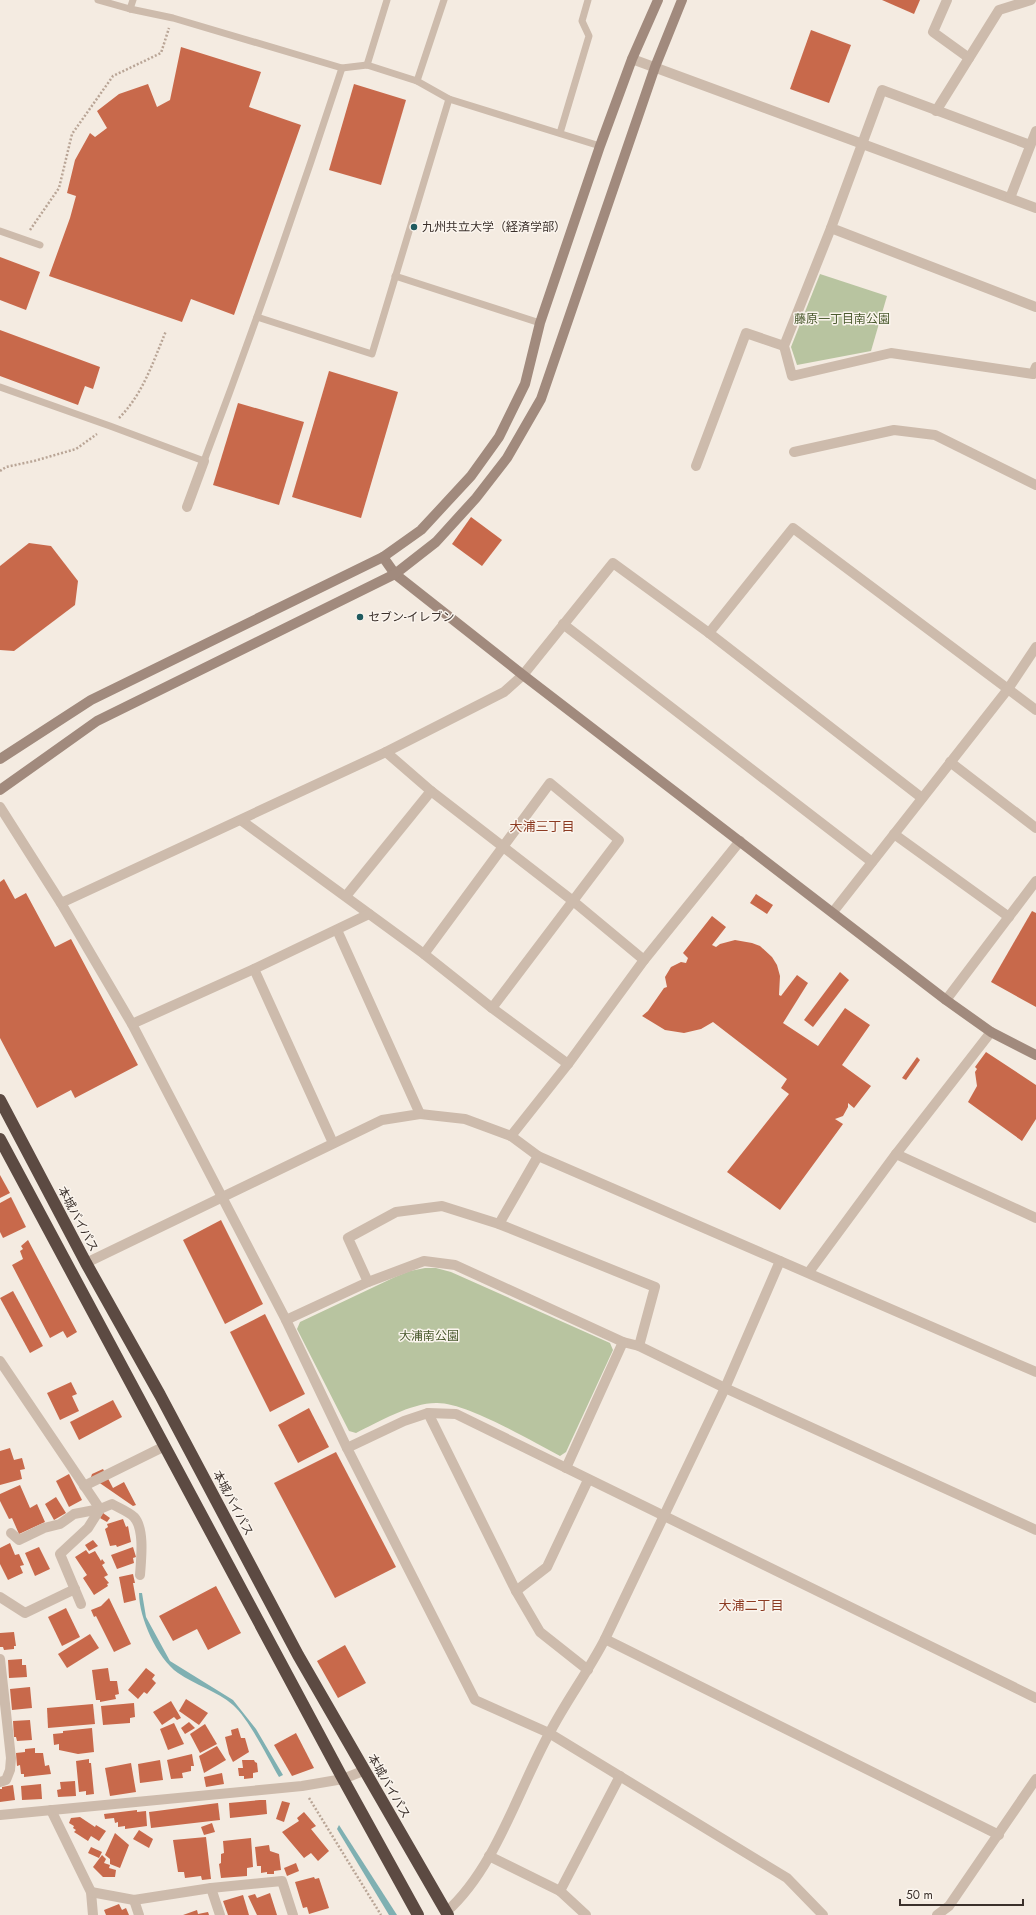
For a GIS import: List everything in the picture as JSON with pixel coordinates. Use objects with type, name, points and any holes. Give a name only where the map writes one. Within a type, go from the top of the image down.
[{"type":"highway","name":"本城バイパス","points":[[0,1100],[86,1263],[160,1395],[298,1655],[363,1771],[447,1914]]},
{"type":"highway","points":[[0,1139],[343,1779],[418,1915]]},
{"type":"street","points":[[0,759],[91,700],[383,557],[421,530],[471,476],[500,437],[525,384],[540,323],[600,146],[632,59],[658,0]]},
{"type":"street","points":[[0,790],[97,721],[395,574],[436,542],[476,498],[507,458],[542,399],[655,67],[682,0]]},
{"type":"street","points":[[947,0],[933,32],[969,58]]},
{"type":"street","points":[[936,111],[999,10],[1031,0]]},
{"type":"street","points":[[632,59],[1036,208]]},
{"type":"street","points":[[1030,145],[882,90],[831,228],[784,346],[792,376],[891,353],[1033,374],[1036,367]]},
{"type":"street","points":[[1010,198],[1036,131]]},
{"type":"street","points":[[831,228],[1036,307]]},
{"type":"street","points":[[696,466],[746,333],[784,346]]},
{"type":"street","points":[[794,452],[894,430],[935,435],[1031,481],[1036,485]]},
{"type":"street","points":[[187,507],[204,461]]},
{"type":"street","points":[[709,633],[793,528],[1036,710]]},
{"type":"street","points":[[383,557],[395,574],[522,675],[946,1000],[991,1032],[1036,1055]]},
{"type":"street","points":[[61,904],[242,821],[386,752],[504,692],[522,675],[613,563],[709,633],[922,798]]},
{"type":"street","points":[[563,624],[872,862]]},
{"type":"street","points":[[833,912],[1008,689],[1036,647]]},
{"type":"street","points":[[386,752],[431,791],[503,845],[644,960]]},
{"type":"street","points":[[950,762],[1036,828]]},
{"type":"street","points":[[424,954],[550,782],[619,840],[492,1008]]},
{"type":"street","points":[[346,896],[431,791]]},
{"type":"street","points":[[0,807],[61,904],[132,1024],[286,1320],[347,1448],[475,1700],[549,1733],[787,1878],[823,1915]]},
{"type":"street","points":[[242,821],[424,954],[492,1008],[568,1064]]},
{"type":"street","points":[[894,834],[1010,917]]},
{"type":"street","points":[[511,1136],[568,1064],[644,960],[740,841]]},
{"type":"street","points":[[946,1000],[1036,881]]},
{"type":"street","points":[[132,1024],[254,969],[369,914]]},
{"type":"street","points":[[337,930],[420,1114]]},
{"type":"street","points":[[254,969],[333,1143]]},
{"type":"street","points":[[809,1272],[896,1154],[991,1032]]},
{"type":"street","points":[[86,1263],[382,1120],[420,1114],[465,1119],[511,1136],[538,1156],[809,1272],[1036,1372]]},
{"type":"street","points":[[896,1154],[1036,1218]]},
{"type":"street","points":[[499,1224],[538,1156]]},
{"type":"street","points":[[368,1282],[348,1238],[396,1212],[442,1206],[499,1224],[655,1287],[639,1346]]},
{"type":"street","points":[[447,1914],[458,1902],[490,1856],[549,1733],[588,1670],[605,1639],[725,1388],[780,1260]]},
{"type":"street","points":[[286,1320],[368,1282],[424,1261],[455,1265],[623,1342],[639,1346],[725,1388],[1036,1530]]},
{"type":"street","points":[[566,1468],[623,1342]]},
{"type":"street","points":[[0,1361],[100,1509]]},
{"type":"street","points":[[347,1448],[404,1421],[428,1413],[456,1414],[663,1517],[1036,1698]]},
{"type":"street","points":[[428,1413],[516,1591],[540,1632],[588,1670]]},
{"type":"street","points":[[84,1486],[165,1446]]},
{"type":"street","points":[[516,1591],[547,1567],[588,1480]]},
{"type":"street","points":[[11,1533],[19,1540],[44,1528],[60,1524],[74,1514],[100,1509],[112,1504],[134,1517],[139,1527],[142,1550],[140,1575]]},
{"type":"street","points":[[81,1604],[60,1554],[88,1528],[100,1509]]},
{"type":"street","points":[[0,1597],[25,1613],[75,1589]]},
{"type":"street","points":[[605,1639],[999,1835]]},
{"type":"street","points":[[0,1659],[1,1686],[11,1758],[10,1770],[6,1780],[0,1782]]},
{"type":"street","points":[[0,1815],[302,1786],[343,1779],[363,1771]]},
{"type":"street","points":[[560,1891],[620,1776]]},
{"type":"street","points":[[937,1915],[949,1906],[1035,1782]]},
{"type":"street","points":[[51,1810],[91,1892],[93,1915]]},
{"type":"street","points":[[490,1856],[560,1891],[586,1915]]},
{"type":"street","points":[[91,1892],[134,1900],[211,1888],[282,1881],[293,1915]]},
{"type":"street","points":[[211,1888],[220,1915]]},
{"type":"street","points":[[134,1900],[140,1915]]},
{"type":"lane","points":[[98,0],[130,9],[173,18],[342,68],[367,65],[417,81],[449,99],[600,146]]},
{"type":"lane","points":[[130,9],[133,0]]},
{"type":"lane","points":[[367,65],[387,0]]},
{"type":"lane","points":[[417,81],[444,0]]},
{"type":"lane","points":[[560,133],[589,36],[582,21],[588,0]]},
{"type":"lane","points":[[0,387],[204,461],[304,187],[342,68]]},
{"type":"lane","points":[[257,317],[372,354],[449,99]]},
{"type":"lane","points":[[0,231],[40,245]]},
{"type":"lane","points":[[395,276],[540,323]]},
{"type":"path","points":[[24,240],[59,188],[72,134],[113,76],[160,53],[173,18]]},
{"type":"path","points":[[302,1786],[381,1915]]},
{"type":"green space","name":"藤原一丁目南公園","points":[[820,274],[887,296],[871,351],[797,365],[791,347]]},
{"type":"green space","name":"大浦南公園","points":[[425,1268],[436,1268],[451,1272],[610,1343],[613,1350],[566,1452],[560,1456],[481,1415],[449,1404],[436,1403],[416,1406],[384,1419],[356,1433],[349,1431],[297,1329],[300,1322],[395,1277],[410,1271]]},
{"type":"water","points":[[139,1593],[142,1593],[146,1617],[170,1661],[233,1700],[256,1729],[283,1775],[279,1777],[252,1729],[233,1705],[227,1700],[178,1673],[163,1658],[156,1648],[146,1625],[142,1614]]},
{"type":"water","points":[[339,1825],[397,1915],[389,1915],[337,1829]]},
{"type":"building","points":[[882,0],[920,0],[914,14]]},
{"type":"building","points":[[811,30],[851,45],[829,103],[790,89]]},
{"type":"building","points":[[181,47],[261,72],[249,107],[301,125],[234,315],[191,299],[182,322],[49,276],[70,218],[76,196],[67,193],[75,160],[90,133],[95,137],[107,128],[97,111],[119,94],[148,84],[157,107],[170,100]]},
{"type":"building","points":[[354,84],[406,100],[381,185],[329,170]]},
{"type":"building","points":[[0,257],[40,272],[26,310],[0,300]]},
{"type":"building","points":[[0,330],[100,367],[93,389],[85,386],[78,405],[0,376]]},
{"type":"building","points":[[329,371],[398,392],[361,518],[292,497]]},
{"type":"building","points":[[238,403],[304,422],[279,505],[213,485]]},
{"type":"building","points":[[471,517],[502,540],[482,566],[452,544]]},
{"type":"building","points":[[29,543],[51,546],[78,581],[75,605],[14,651],[0,650],[0,566]]},
{"type":"building","points":[[4,879],[15,899],[26,893],[55,947],[71,939],[138,1065],[75,1098],[71,1090],[37,1108],[0,1038],[0,882]]},
{"type":"building","points":[[756,894],[773,905],[767,914],[750,903]]},
{"type":"building","points":[[1032,911],[1036,913],[1036,1007],[991,982]]},
{"type":"building","points":[[712,916],[726,927],[712,945],[716,947],[720,944],[735,940],[752,943],[760,946],[772,957],[777,965],[780,976],[779,995],[781,996],[797,975],[808,983],[783,1023],[818,1046],[845,1008],[870,1025],[842,1065],[871,1086],[854,1108],[848,1103],[848,1107],[843,1116],[835,1119],[843,1124],[780,1210],[727,1172],[789,1094],[781,1088],[787,1079],[713,1022],[701,1029],[684,1033],[665,1030],[642,1016],[648,1011],[664,988],[667,987],[665,977],[671,967],[681,962],[686,963],[688,958],[683,953]]},
{"type":"building","points":[[840,972],[849,980],[813,1027],[804,1020]]},
{"type":"building","points":[[986,1052],[1036,1085],[1036,1119],[1022,1141],[968,1102],[977,1086],[975,1072],[977,1069],[975,1067]]},
{"type":"building","points":[[917,1057],[920,1060],[906,1080],[902,1078]]},
{"type":"building","points":[[0,1175],[10,1193],[0,1198]]},
{"type":"building","points":[[11,1197],[26,1227],[3,1238],[0,1232],[0,1203]]},
{"type":"building","points":[[221,1220],[263,1304],[225,1324],[183,1240]]},
{"type":"building","points":[[28,1240],[77,1332],[67,1338],[63,1331],[50,1338],[12,1265],[23,1259],[20,1251],[23,1249],[21,1246]]},
{"type":"building","points":[[13,1291],[43,1346],[30,1353],[0,1298]]},
{"type":"building","points":[[265,1314],[305,1394],[270,1412],[230,1332]]},
{"type":"building","points":[[71,1382],[77,1394],[72,1396],[79,1411],[60,1420],[47,1393]]},
{"type":"building","points":[[113,1400],[122,1417],[79,1440],[70,1422]]},
{"type":"building","points":[[309,1408],[329,1447],[298,1463],[278,1425]]},
{"type":"building","points":[[10,1448],[14,1460],[22,1458],[25,1469],[20,1470],[22,1479],[0,1485],[0,1451]]},
{"type":"building","points":[[336,1452],[396,1567],[335,1598],[274,1483]]},
{"type":"building","points":[[103,1469],[113,1488],[124,1482],[136,1505],[133,1506],[91,1477],[92,1474]]},
{"type":"building","points":[[69,1474],[82,1500],[69,1507],[56,1481]]},
{"type":"building","points":[[20,1485],[30,1508],[37,1504],[45,1522],[19,1534],[12,1518],[9,1519],[0,1501],[0,1494]]},
{"type":"building","points":[[56,1497],[66,1513],[54,1520],[45,1504]]},
{"type":"building","points":[[103,1513],[110,1518],[107,1522],[100,1518]]},
{"type":"building","points":[[123,1519],[126,1527],[128,1526],[131,1542],[117,1547],[116,1545],[110,1546],[105,1529],[108,1527],[107,1524]]},
{"type":"building","points":[[93,1540],[98,1546],[89,1551],[85,1545]]},
{"type":"building","points":[[10,1543],[15,1555],[19,1554],[24,1565],[20,1566],[23,1573],[8,1580],[0,1564],[0,1548]]},
{"type":"building","points":[[39,1547],[50,1569],[35,1576],[25,1553]]},
{"type":"building","points":[[133,1547],[136,1557],[133,1558],[134,1563],[117,1569],[111,1555]]},
{"type":"building","points":[[86,1550],[89,1554],[95,1551],[101,1561],[102,1559],[105,1563],[102,1565],[108,1575],[104,1577],[109,1583],[107,1584],[108,1586],[94,1595],[83,1578],[87,1575],[75,1557]]},
{"type":"building","points":[[133,1574],[136,1600],[124,1603],[119,1577]]},
{"type":"building","points":[[216,1586],[241,1633],[208,1650],[197,1629],[173,1641],[159,1616]]},
{"type":"building","points":[[109,1598],[131,1644],[114,1652],[96,1616],[94,1617],[91,1610],[101,1606]]},
{"type":"building","points":[[66,1608],[80,1637],[62,1646],[48,1617]]},
{"type":"building","points":[[14,1632],[16,1646],[14,1646],[14,1649],[4,1650],[3,1647],[0,1647],[0,1633]]},
{"type":"building","points":[[90,1634],[99,1648],[67,1668],[58,1654]]},
{"type":"building","points":[[345,1645],[366,1683],[338,1698],[317,1661]]},
{"type":"building","points":[[22,1659],[22,1665],[26,1665],[27,1677],[9,1678],[8,1660]]},
{"type":"building","points":[[108,1668],[110,1681],[117,1681],[119,1694],[115,1695],[116,1699],[100,1702],[100,1700],[96,1700],[92,1670]]},
{"type":"building","points":[[146,1668],[155,1675],[152,1679],[156,1683],[147,1694],[144,1692],[138,1699],[128,1690]]},
{"type":"building","points":[[30,1687],[32,1708],[12,1710],[10,1689]]},
{"type":"building","points":[[186,1699],[208,1713],[199,1725],[179,1711]]},
{"type":"building","points":[[171,1701],[181,1718],[177,1720],[174,1717],[162,1725],[153,1712]]},
{"type":"building","points":[[134,1703],[135,1717],[130,1718],[130,1723],[103,1725],[101,1706]]},
{"type":"building","points":[[93,1704],[95,1724],[48,1728],[47,1708]]},
{"type":"building","points":[[30,1720],[32,1740],[17,1741],[16,1737],[14,1737],[13,1721]]},
{"type":"building","points":[[189,1722],[195,1728],[185,1734],[181,1728]]},
{"type":"building","points":[[174,1723],[184,1744],[168,1750],[160,1729]]},
{"type":"building","points":[[205,1724],[217,1744],[200,1753],[190,1734]]},
{"type":"building","points":[[92,1728],[94,1752],[78,1754],[59,1750],[59,1744],[54,1745],[53,1734],[63,1733],[63,1731]]},
{"type":"building","points":[[238,1728],[241,1738],[245,1738],[249,1752],[233,1762],[229,1754],[225,1737],[232,1735],[231,1730]]},
{"type":"building","points":[[296,1733],[314,1768],[292,1776],[274,1745]]},
{"type":"building","points":[[217,1746],[226,1760],[204,1773],[199,1756]]},
{"type":"building","points":[[35,1748],[35,1753],[43,1753],[45,1766],[49,1765],[51,1774],[24,1777],[24,1774],[21,1774],[20,1765],[17,1766],[16,1753],[25,1752],[25,1749]]},
{"type":"building","points":[[192,1754],[194,1766],[191,1766],[191,1771],[182,1773],[183,1778],[171,1779],[167,1760]]},
{"type":"building","points":[[89,1759],[89,1763],[91,1763],[94,1794],[86,1795],[86,1791],[79,1792],[76,1761]]},
{"type":"building","points":[[160,1760],[163,1780],[140,1783],[138,1764]]},
{"type":"building","points":[[242,1760],[254,1760],[257,1763],[258,1772],[253,1773],[253,1778],[244,1779],[244,1776],[239,1776],[238,1768],[243,1768]]},
{"type":"building","points":[[131,1763],[136,1792],[110,1796],[105,1768]]},
{"type":"building","points":[[222,1773],[224,1784],[206,1787],[204,1777]]},
{"type":"building","points":[[75,1781],[76,1796],[58,1797],[57,1790],[61,1789],[60,1782]]},
{"type":"building","points":[[41,1784],[42,1799],[22,1800],[21,1786]]},
{"type":"building","points":[[13,1785],[15,1800],[0,1802],[0,1789],[2,1789],[2,1787]]},
{"type":"building","points":[[266,1800],[267,1814],[230,1818],[229,1803]]},
{"type":"building","points":[[282,1801],[290,1803],[284,1822],[276,1819]]},
{"type":"building","points":[[218,1803],[220,1820],[151,1828],[149,1812]]},
{"type":"building","points":[[137,1810],[137,1812],[146,1811],[147,1826],[125,1829],[125,1826],[118,1827],[118,1822],[115,1823],[114,1818],[105,1819],[104,1814]]},
{"type":"building","points":[[304,1812],[316,1826],[311,1829],[329,1851],[318,1861],[311,1853],[304,1858],[282,1832],[299,1821],[297,1818]]},
{"type":"building","points":[[80,1817],[95,1827],[96,1825],[106,1831],[99,1841],[91,1836],[88,1841],[74,1832],[76,1830],[73,1828],[74,1826],[69,1823],[71,1818]]},
{"type":"building","points":[[212,1823],[215,1832],[204,1835],[201,1827]]},
{"type":"building","points":[[139,1830],[153,1839],[149,1848],[133,1839]]},
{"type":"building","points":[[115,1833],[129,1845],[120,1868],[110,1864],[110,1859],[105,1855]]},
{"type":"building","points":[[206,1837],[211,1879],[202,1880],[201,1876],[185,1878],[184,1872],[178,1872],[173,1840]]},
{"type":"building","points":[[251,1838],[253,1867],[247,1868],[247,1876],[221,1878],[219,1864],[221,1863],[221,1854],[224,1853],[223,1841]]},
{"type":"building","points":[[269,1845],[270,1851],[279,1854],[281,1870],[274,1871],[274,1874],[267,1874],[267,1872],[261,1873],[261,1866],[257,1866],[255,1847]]},
{"type":"building","points":[[91,1847],[102,1852],[99,1858],[88,1853]]},
{"type":"building","points":[[102,1855],[106,1859],[104,1863],[110,1865],[109,1868],[116,1870],[115,1877],[103,1877],[93,1867]]},
{"type":"building","points":[[296,1863],[299,1871],[287,1876],[284,1868]]},
{"type":"building","points":[[314,1877],[315,1879],[319,1878],[329,1908],[309,1914],[307,1907],[303,1908],[295,1882]]},
{"type":"building","points":[[270,1893],[277,1915],[257,1915],[248,1896],[255,1894],[257,1898]]},
{"type":"building","points":[[243,1895],[249,1915],[228,1915],[223,1901]]},
{"type":"building","points":[[119,1904],[122,1910],[126,1908],[129,1915],[106,1915],[104,1910]]},
{"type":"building","points":[[197,1910],[198,1914],[208,1912],[209,1915],[183,1915]]},
{"type":"place","name":"九州共立大学（経済学部）","points":[[414,227]]},
{"type":"place","name":"セブン-イレブン","points":[[360,617]]},
{"type":"district","name":"大浦三丁目","points":[[542,826]]},
{"type":"district","name":"大浦二丁目","points":[[751,1605]]}]
